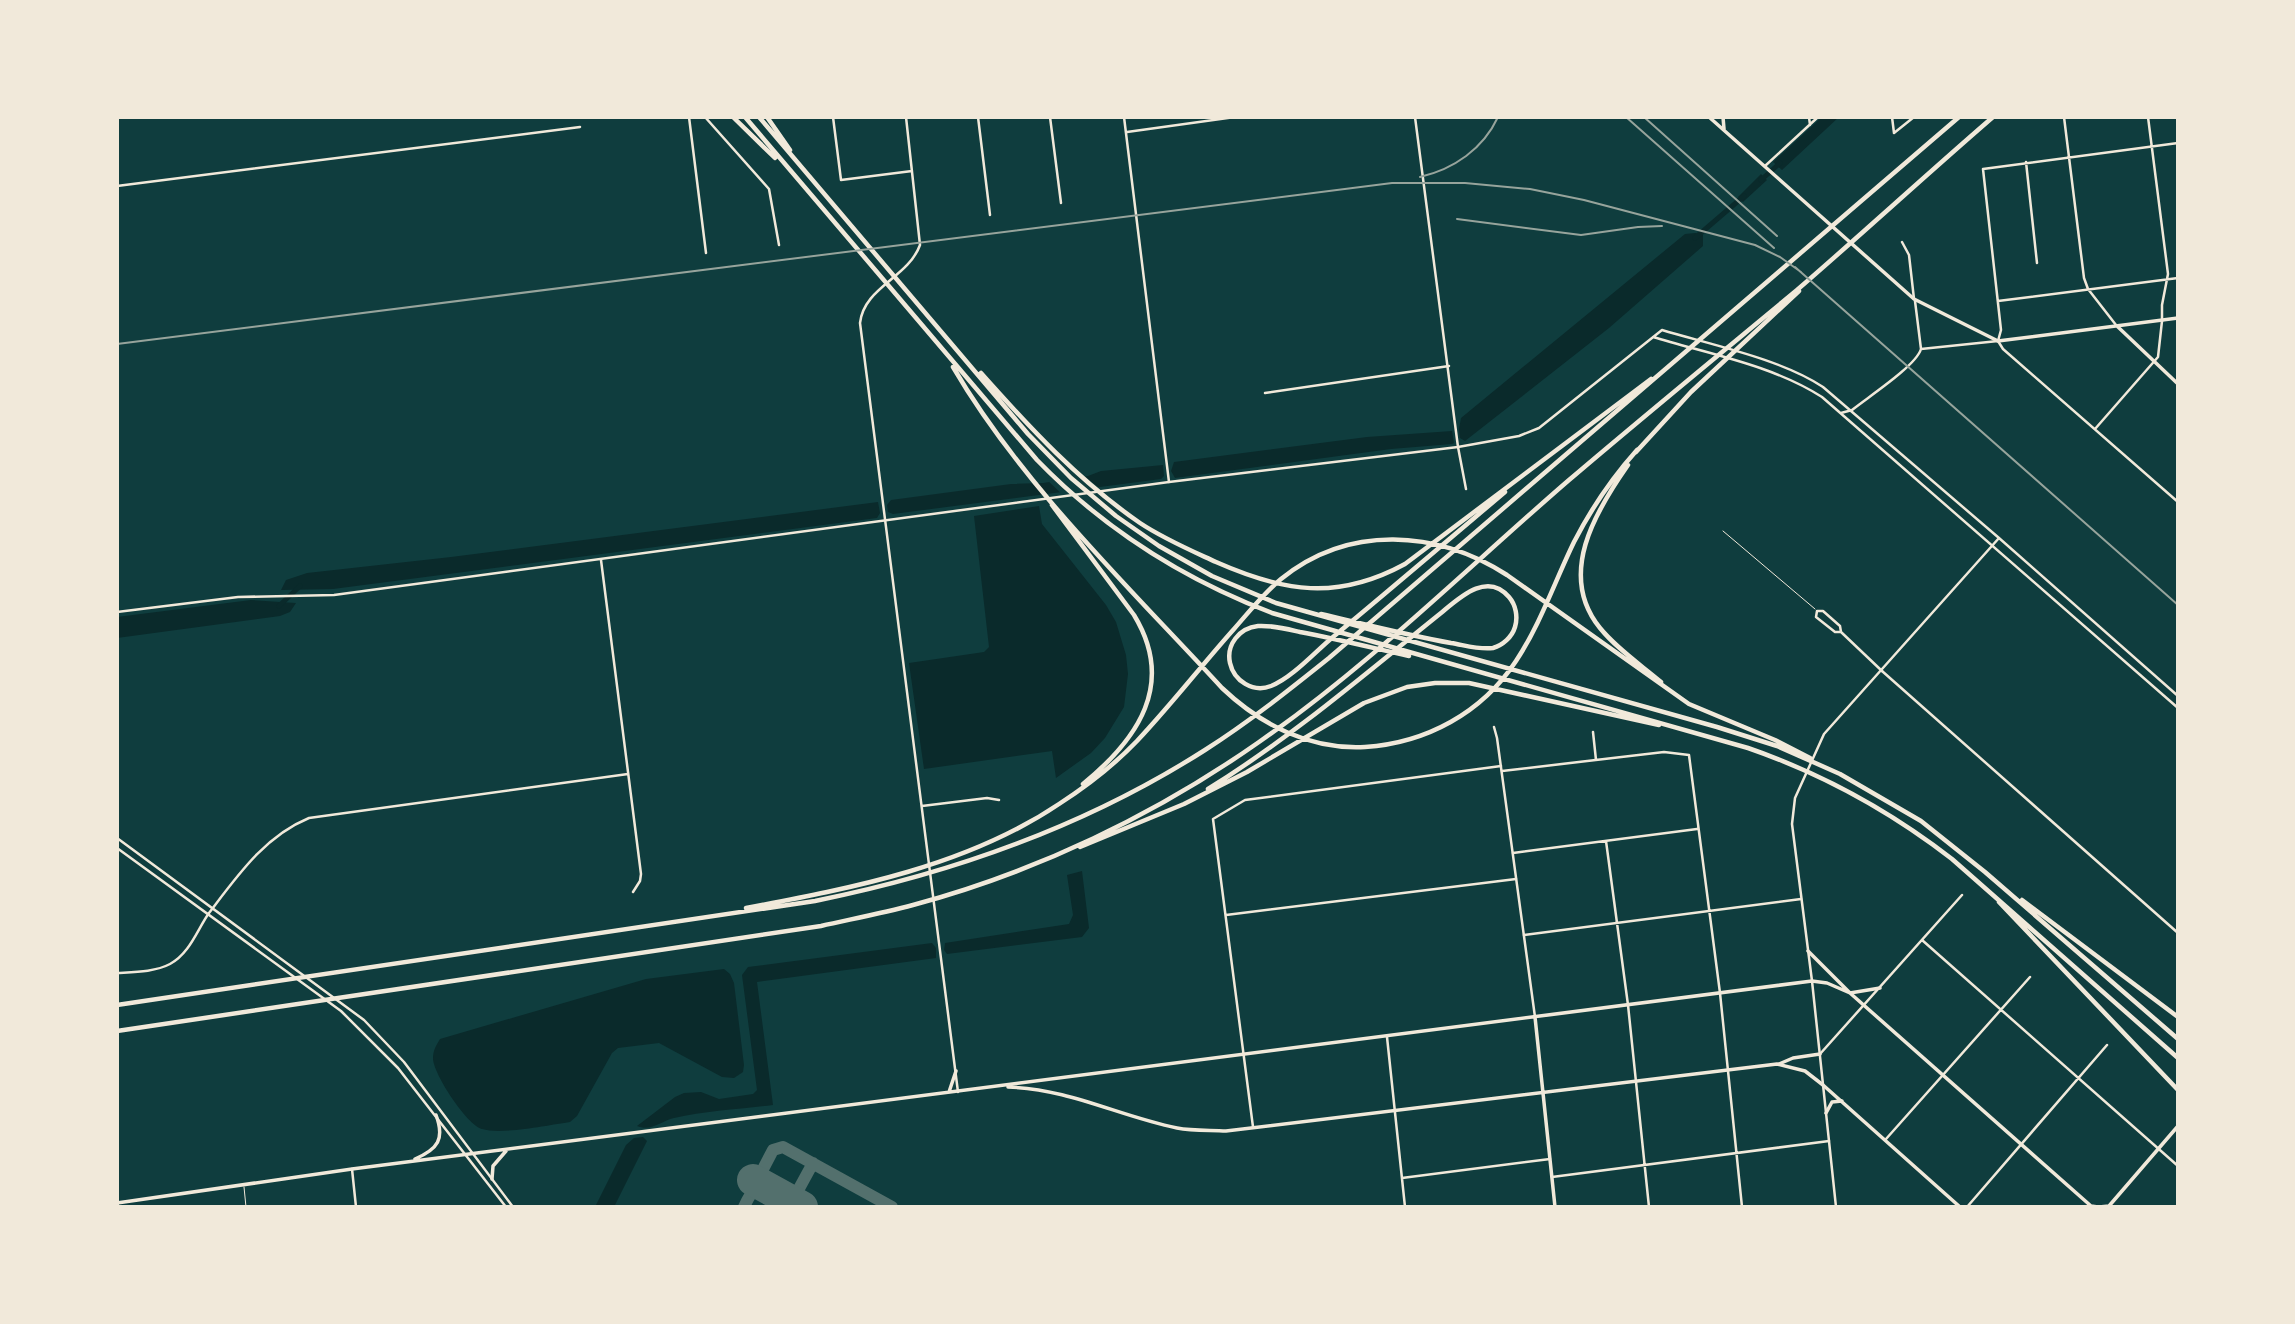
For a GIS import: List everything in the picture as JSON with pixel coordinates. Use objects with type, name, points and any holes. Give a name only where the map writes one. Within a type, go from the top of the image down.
[{"type":"highway","points":[[733,117],[793,175]]},
{"type":"highway","points":[[745,117],[1016,437],[1081,503],[1149,553],[1237,600],[1309,625],[1713,738],[1775,758],[1845,788],[1918,833],[1976,879],[2178,1058]]},
{"type":"highway","points":[[759,117],[1028,434],[1097,500],[1136,530],[1183,560],[1212,576],[1276,603],[1728,730],[1777,746],[1840,774]]},
{"type":"highway","points":[[767,117],[811,179]]},
{"type":"highway","points":[[117,1005],[816,901],[950,868],[1024,842],[1095,811],[1168,772],[1238,728],[1329,658],[1959,117]]},
{"type":"highway","points":[[1062,516],[1222,688],[1244,708],[1272,726],[1298,737],[1328,744],[1377,746],[1430,733],[1448,725],[1476,706],[1502,681],[1516,662],[1588,516],[1606,488],[1637,450],[1691,392],[1806,281],[1993,117]]},
{"type":"highway","points":[[1030,865],[1141,814],[1259,742],[1298,714],[1420,613],[1736,338],[1798,291]]},
{"type":"highway","points":[[928,316],[1032,431],[1071,468],[1123,510],[1181,546],[1248,576],[1285,586],[1321,588],[1356,583],[1386,574],[1417,556],[1680,358]]},
{"type":"highway","points":[[946,355],[964,386],[1139,622],[1150,652],[1152,681],[1143,715],[1133,733],[1120,750],[1082,785],[1019,828]]},
{"type":"highway","points":[[1637,450],[1604,502],[1589,533],[1581,563],[1580,580],[1588,609],[1600,629],[1678,696]]},
{"type":"highway","points":[[1467,669],[1308,633],[1262,626],[1251,627],[1238,634],[1230,648],[1229,658],[1238,679],[1246,685],[1261,688],[1277,683],[1312,654],[1373,603],[1425,559],[1554,452]]},
{"type":"highway","points":[[655,925],[832,892],[949,858],[1019,828],[1072,796],[1111,765],[1142,735],[1256,603],[1282,579],[1306,563],[1348,546],[1384,540],[1421,541],[1458,549],[1482,560],[1678,696],[1711,714],[1774,740],[1922,821],[2178,1039]]},
{"type":"highway","points":[[1184,804],[1310,720],[1371,670],[1433,619],[1466,593],[1483,586],[1508,595],[1514,605],[1517,620],[1506,642],[1485,648],[1415,636],[1276,603]]},
{"type":"highway","points":[[117,1031],[821,926],[913,905],[1030,865],[1184,804],[1283,751],[1364,703],[1422,684],[1450,682],[1507,690],[1713,738]]},
{"type":"highway","points":[[1985,872],[2178,1017]]},
{"type":"highway","points":[[1976,879],[2178,1090]]},
{"type":"main road","points":[[1709,117],[1914,299],[1998,341],[2178,318]]},
{"type":"main road","points":[[1723,117],[1725,131]]},
{"type":"main road","points":[[2118,327],[2178,384]]},
{"type":"main road","points":[[1808,951],[1838,978],[1850,993],[2091,1207],[2108,1206],[2178,1126]]},
{"type":"main road","points":[[117,1203],[352,1169],[1812,981],[1827,983],[1850,993],[1880,988]]},
{"type":"main road","points":[[1535,1017],[1555,1207]]},
{"type":"main road","points":[[999,1086],[1033,1088],[1064,1094],[1176,1127],[1226,1131],[1727,1071],[1777,1064],[1793,1058],[1820,1054]]},
{"type":"main road","points":[[1777,1064],[1805,1071],[1823,1085],[1960,1207]]},
{"type":"main road","points":[[948,1093],[956,1071]]},
{"type":"main road","points":[[1826,1113],[1832,1102],[1843,1102]]},
{"type":"main road","points":[[410,1162],[428,1153],[440,1139],[441,1129],[436,1115]]},
{"type":"main road","points":[[492,1179],[496,1162],[508,1149]]},
{"type":"street","points":[[689,117],[706,253]]},
{"type":"street","points":[[705,117],[769,189],[779,245]]},
{"type":"street","points":[[833,117],[841,180],[912,171]]},
{"type":"street","points":[[906,117],[920,233],[918,249],[907,267],[864,307],[860,323],[958,1092]]},
{"type":"street","points":[[978,117],[990,215]]},
{"type":"street","points":[[1050,117],[1061,203]]},
{"type":"street","points":[[1124,117],[1169,480]]},
{"type":"street","points":[[1126,132],[1235,117]]},
{"type":"street","points":[[1415,117],[1466,489]]},
{"type":"street","points":[[1809,117],[1810,125]]},
{"type":"street","points":[[1765,166],[1818,117]]},
{"type":"street","points":[[1892,117],[1894,133],[1914,117]]},
{"type":"street","points":[[2064,117],[2083,274],[2088,289],[2118,327]]},
{"type":"street","points":[[2095,429],[2154,364],[2160,351],[2162,305],[2167,280],[2148,117]]},
{"type":"street","points":[[117,186],[580,127]]},
{"type":"street","points":[[1998,341],[2001,330],[1983,169],[2178,143]]},
{"type":"street","points":[[2026,162],[2037,263]]},
{"type":"street","points":[[1847,418],[1852,410],[1914,362],[1921,349],[1909,255],[1902,242]]},
{"type":"street","points":[[1998,301],[2178,278]]},
{"type":"street","points":[[117,612],[237,597],[334,595],[885,522],[1169,480],[1458,445],[1527,434],[1546,424],[1662,330],[1766,362],[1815,382],[1852,410],[2178,696]]},
{"type":"street","points":[[1653,337],[1763,370],[1822,397],[2178,708]]},
{"type":"street","points":[[1921,349],[1998,341]]},
{"type":"street","points":[[1998,341],[2013,358],[2176,501],[2178,495]]},
{"type":"street","points":[[1763,370],[1766,362]]},
{"type":"street","points":[[1265,393],[1449,366]]},
{"type":"street","points":[[1841,413],[1852,410]]},
{"type":"street","points":[[1836,1207],[1792,824],[1795,798],[1824,734],[1999,538]]},
{"type":"street","points":[[601,560],[641,874],[633,892]]},
{"type":"street","points":[[1840,632],[1840,626],[1823,611],[1817,611],[1816,617],[1835,632],[1840,632],[2178,933]]},
{"type":"street","points":[[1493,727],[1502,771],[1535,1017]]},
{"type":"street","points":[[1593,732],[1596,760]]},
{"type":"street","points":[[1502,771],[1664,752],[1689,755],[1720,993],[1742,1207]]},
{"type":"street","points":[[1253,1129],[1213,819],[1245,800],[1501,766]]},
{"type":"street","points":[[117,973],[152,970],[177,959],[186,951],[209,914],[270,841],[289,826],[309,818],[628,774]]},
{"type":"street","points":[[922,806],[987,797],[999,800]]},
{"type":"street","points":[[1513,853],[1699,829]]},
{"type":"street","points":[[117,838],[346,1004],[404,1062],[513,1207]]},
{"type":"street","points":[[1606,841],[1628,1005],[1649,1207]]},
{"type":"street","points":[[117,848],[341,1011],[398,1068],[506,1207]]},
{"type":"street","points":[[1226,915],[1516,879]]},
{"type":"street","points":[[1820,1054],[1962,895]]},
{"type":"street","points":[[1524,935],[1801,899]]},
{"type":"street","points":[[1922,940],[2178,1166]]},
{"type":"street","points":[[1885,1139],[2030,977]]},
{"type":"street","points":[[1387,1037],[1405,1207]]},
{"type":"street","points":[[1967,1207],[2107,1045]]},
{"type":"street","points":[[1552,1177],[1829,1141]]},
{"type":"street","points":[[1402,1178],[1550,1159]]},
{"type":"street","points":[[352,1169],[356,1207]]},
{"type":"lane","points":[[1723,531],[1817,611]]},
{"type":"lane","points":[[243,1184],[246,1207]]},
{"type":"water","points":[[1822,117],[1839,117],[1782,170],[1773,162]]},
{"type":"water","points":[[1761,174],[1767,180],[1743,202],[1738,197]]},
{"type":"water","points":[[1685,234],[1703,235],[1703,246],[1609,328],[1465,441],[1460,438],[1461,418]]},
{"type":"water","points":[[1452,431],[1452,444],[1391,449],[1175,478],[1171,471],[1174,462],[1367,437]]},
{"type":"water","points":[[1163,465],[1164,476],[1161,479],[893,514],[888,512],[887,505],[891,500],[1011,484],[1043,483],[1088,476],[1101,471]]},
{"type":"water","points":[[878,502],[880,513],[877,518],[333,589],[281,590],[286,580],[307,573]]},
{"type":"water","points":[[1039,506],[1042,524],[1106,605],[1116,622],[1126,655],[1128,674],[1124,707],[1105,738],[1091,753],[1056,778],[1052,751],[924,769],[909,663],[984,652],[989,647],[974,516]]},
{"type":"water","points":[[251,600],[296,603],[290,612],[280,616],[117,638],[117,617]]},
{"type":"water","points":[[1082,871],[1089,928],[1082,937],[947,954],[944,950],[945,943],[1069,924],[1073,915],[1067,875]]},
{"type":"water","points":[[932,943],[936,948],[936,958],[757,982],[773,1105],[669,1119],[647,1128],[637,1126],[684,1093],[701,1092],[719,1099],[753,1094],[757,1090],[742,975],[748,967]]},
{"type":"water","points":[[724,969],[734,983],[744,1065],[743,1072],[734,1078],[722,1077],[659,1043],[618,1048],[612,1053],[577,1116],[570,1122],[490,1131],[476,1126],[468,1119],[452,1098],[435,1066],[434,1053],[440,1039],[646,979]]},
{"type":"water","points":[[643,1137],[647,1141],[614,1207],[595,1207],[626,1145],[634,1138]]},
{"type":"pier","points":[[1082,474],[1103,491],[1064,496],[1046,479]]},
{"type":"waterway","points":[[1761,180],[1780,163]]},
{"type":"waterway","points":[[1695,238],[1744,196]]},
{"type":"waterway","points":[[279,606],[300,586]]},
{"type":"taxiway","points":[[770,1189],[761,1183],[761,1173],[773,1150],[783,1147],[892,1207]]},
{"type":"taxiway","points":[[789,1207],[813,1163]]},
{"type":"taxiway","points":[[744,1207],[753,1192],[760,1188],[770,1189]]},
{"type":"runway","points":[[753,1180],[802,1207]]},
{"type":"railway","points":[[1420,177],[1444,169],[1466,156],[1484,139],[1498,117]]},
{"type":"railway","points":[[1626,117],[1774,248]]},
{"type":"railway","points":[[1644,117],[1777,236]]},
{"type":"railway","points":[[117,344],[1392,183],[1465,183],[1530,189],[1584,200],[1755,245],[1780,257],[1801,272]]},
{"type":"railway","points":[[1457,219],[1581,235],[1662,226]]},
{"type":"railway","points":[[1795,267],[2178,605]]}]
